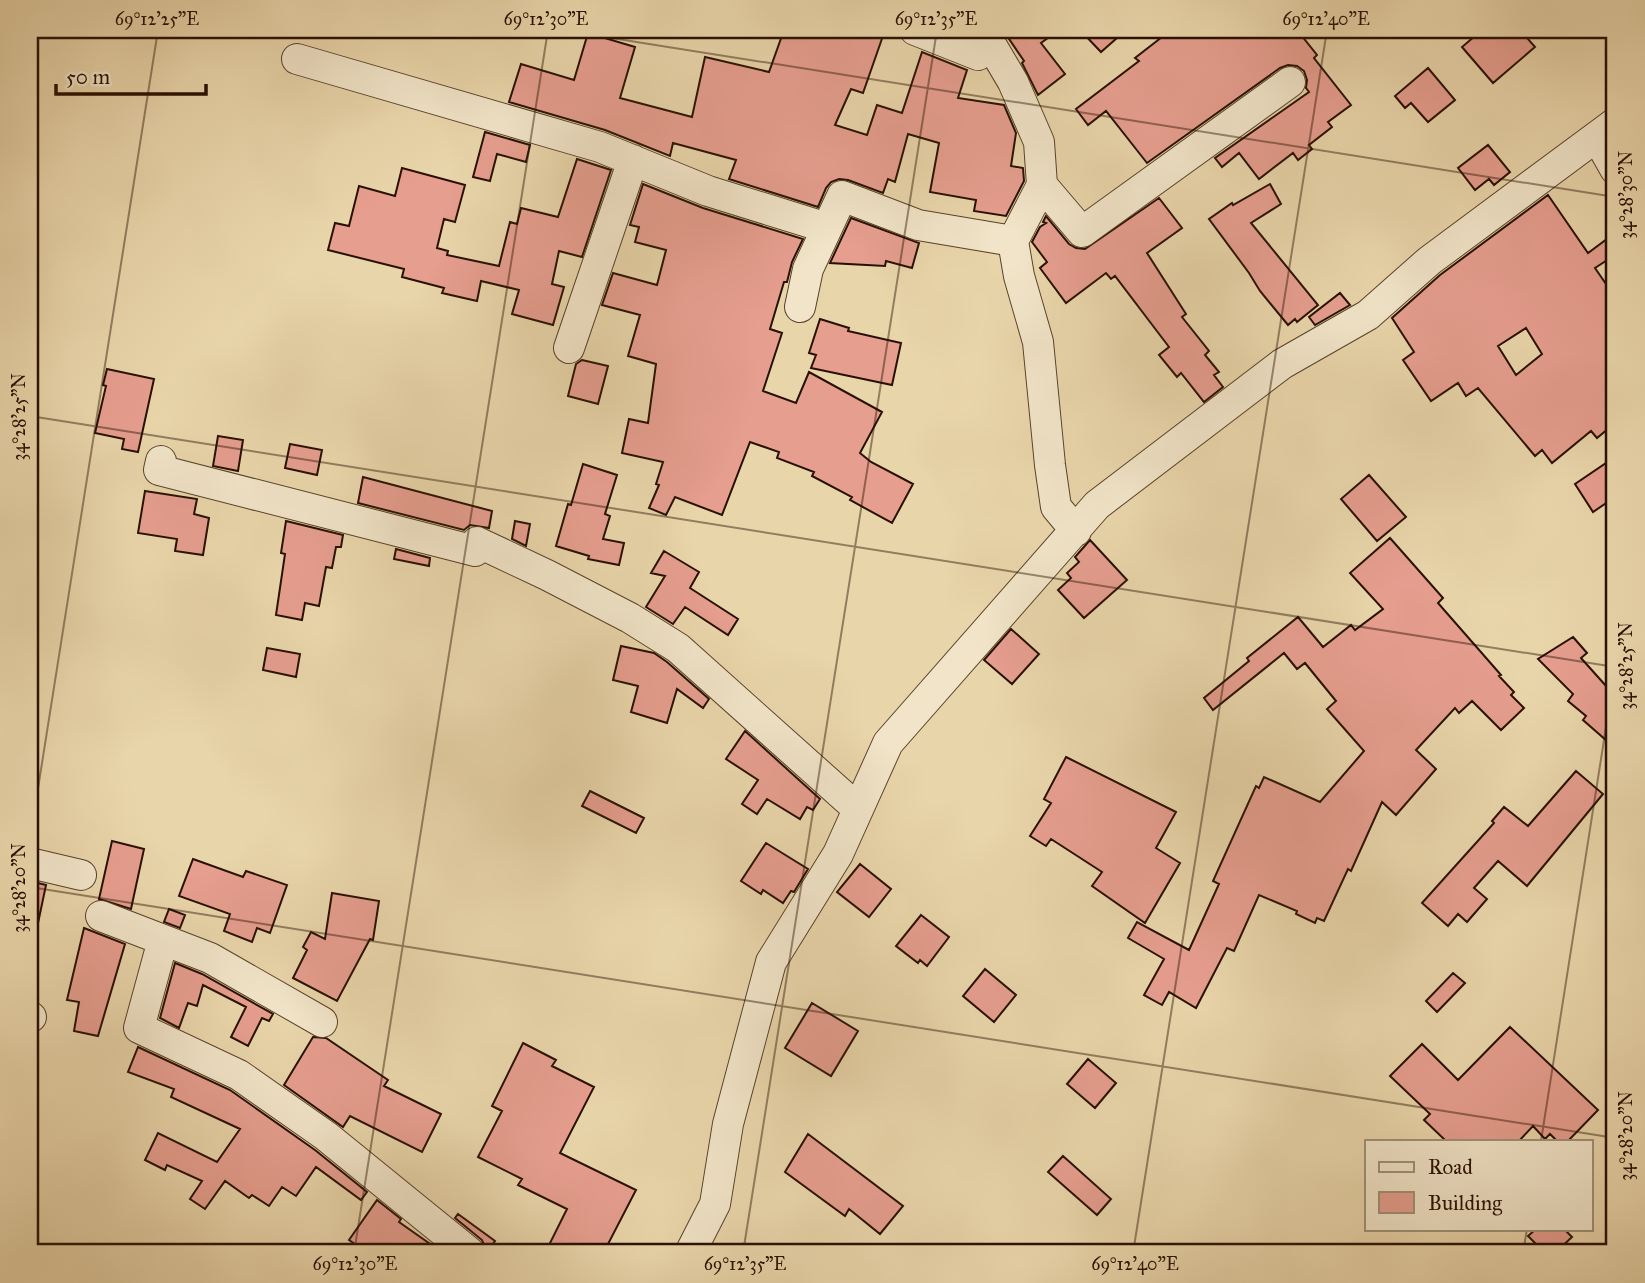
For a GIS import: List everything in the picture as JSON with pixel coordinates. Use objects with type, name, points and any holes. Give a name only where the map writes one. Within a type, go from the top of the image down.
[{"type":"street","points":[[915,30],[978,55],[987,36]]},
{"type":"street","points":[[987,36],[1013,82],[1039,142],[1042,185],[1013,241],[1019,276],[1038,342],[1049,465],[1056,507],[1076,531]]},
{"type":"street","points":[[297,59],[600,147],[708,191],[827,228]]},
{"type":"street","points":[[1042,185],[1082,232],[1290,82]]},
{"type":"street","points":[[690,1253],[715,1204],[728,1124],[771,962],[838,854],[888,743],[1097,505],[1282,364],[1368,315],[1429,261],[1606,130],[1615,169]]},
{"type":"street","points":[[569,348],[633,160]]},
{"type":"street","points":[[800,307],[808,269],[842,196],[918,225],[1013,241]]},
{"type":"street","points":[[161,461],[159,470],[185,477],[475,551],[477,542],[547,575],[630,618],[678,648],[858,809]]},
{"type":"street","points":[[30,863],[81,875]]},
{"type":"street","points":[[101,916],[210,958],[322,1022]]},
{"type":"street","points":[[163,940],[139,1028],[239,1075],[326,1136],[470,1253]]},
{"type":"building","points":[[784,30],[885,30],[863,93],[851,89],[835,125],[867,135],[877,105],[902,113],[922,52],[967,70],[958,98],[1004,105],[1016,133],[1011,166],[1023,168],[1024,181],[1006,216],[974,211],[976,200],[930,192],[939,143],[908,134],[895,182],[888,179],[883,193],[839,179],[826,188],[818,207],[729,179],[736,160],[673,143],[670,156],[605,130],[509,102],[521,64],[574,80],[588,33],[635,47],[620,98],[692,117],[705,57],[769,72]]},
{"type":"building","points":[[1003,30],[1059,30],[1041,43],[1065,74],[1038,95],[1022,63],[1024,61]]},
{"type":"building","points":[[1080,30],[1126,30],[1101,52]]},
{"type":"building","points":[[1171,30],[1297,30],[1317,55],[1314,58],[1351,105],[1328,122],[1332,127],[1309,145],[1312,149],[1298,160],[1293,153],[1259,179],[1239,153],[1222,167],[1215,158],[1309,92],[1304,71],[1297,66],[1288,65],[1280,68],[1147,163],[1106,111],[1088,125],[1076,109],[1139,61],[1135,58]]},
{"type":"building","points":[[1482,30],[1520,30],[1535,47],[1493,83],[1462,47]]},
{"type":"building","points":[[1428,68],[1455,100],[1428,122],[1411,103],[1405,108],[1395,96]]},
{"type":"building","points":[[485,132],[530,145],[526,162],[497,154],[490,181],[473,177]]},
{"type":"building","points":[[1488,145],[1510,172],[1494,185],[1489,179],[1475,190],[1458,168]]},
{"type":"building","points":[[577,159],[611,170],[582,257],[559,251],[552,284],[564,287],[553,325],[512,314],[519,290],[481,281],[477,301],[442,293],[444,288],[402,277],[404,269],[328,250],[335,223],[349,226],[359,186],[395,196],[402,168],[465,185],[455,222],[444,219],[437,248],[448,251],[447,255],[499,266],[510,222],[517,224],[521,208],[558,217]]},
{"type":"building","points":[[643,184],[703,208],[803,239],[792,262],[787,282],[784,282],[770,329],[782,333],[763,391],[796,403],[809,372],[882,412],[860,453],[871,462],[913,484],[892,523],[850,500],[852,497],[812,476],[814,472],[777,458],[779,452],[750,442],[722,515],[675,497],[666,515],[649,508],[659,485],[656,484],[663,462],[622,453],[629,419],[648,423],[656,364],[628,356],[640,315],[602,305],[613,273],[657,285],[666,250],[635,242],[639,227],[630,225]]},
{"type":"building","points":[[1270,184],[1281,204],[1251,223],[1318,305],[1297,322],[1295,319],[1288,325],[1260,291],[1209,219],[1232,203],[1233,205]]},
{"type":"building","points":[[1548,195],[1588,253],[1615,233],[1615,255],[1595,268],[1615,297],[1615,423],[1597,438],[1591,431],[1552,463],[1542,450],[1535,456],[1478,388],[1466,396],[1458,383],[1431,401],[1403,360],[1414,352],[1392,318],[1440,275]],"holes":[[[1526,328],[1542,354],[1516,375],[1498,346]]]},
{"type":"building","points":[[1159,198],[1182,228],[1147,253],[1186,314],[1182,317],[1209,351],[1205,355],[1219,372],[1214,375],[1223,387],[1204,402],[1181,373],[1177,377],[1159,355],[1169,347],[1115,276],[1111,279],[1106,273],[1066,303],[1040,268],[1047,262],[1032,242],[1040,227],[1046,223],[1043,222],[1046,216],[1069,244],[1085,249]]},
{"type":"building","points":[[851,218],[919,243],[912,268],[886,261],[885,266],[830,263]]},
{"type":"building","points":[[1340,293],[1350,305],[1315,325],[1309,317]]},
{"type":"building","points":[[820,319],[849,328],[848,331],[901,343],[892,385],[811,368],[816,355],[809,353]]},
{"type":"building","points":[[582,360],[608,366],[598,404],[568,396],[576,364]]},
{"type":"building","points":[[107,369],[154,379],[138,452],[122,449],[124,439],[95,433],[106,386],[103,385]]},
{"type":"building","points":[[218,436],[243,440],[238,471],[213,466]]},
{"type":"building","points":[[290,444],[322,450],[317,475],[285,468]]},
{"type":"building","points":[[1615,457],[1615,497],[1593,512],[1575,484]]},
{"type":"building","points":[[583,464],[617,475],[605,514],[610,516],[603,539],[624,543],[619,565],[588,559],[589,556],[556,546]]},
{"type":"building","points":[[1369,475],[1406,517],[1377,541],[1341,499]]},
{"type":"building","points":[[363,477],[492,511],[489,528],[470,525],[464,530],[358,503]]},
{"type":"building","points":[[145,491],[197,499],[194,514],[209,518],[203,555],[175,551],[177,539],[138,533]]},
{"type":"building","points":[[286,521],[343,535],[341,547],[336,547],[332,568],[326,567],[319,606],[305,603],[302,620],[276,615],[285,554],[281,553]]},
{"type":"building","points":[[515,521],[530,524],[526,546],[512,539]]},
{"type":"building","points":[[1390,538],[1443,598],[1438,603],[1501,675],[1499,676],[1514,692],[1511,695],[1524,708],[1501,730],[1472,701],[1459,713],[1455,708],[1416,750],[1436,769],[1396,815],[1382,802],[1351,871],[1348,869],[1324,921],[1317,918],[1315,923],[1296,914],[1297,911],[1259,895],[1234,951],[1227,948],[1196,1008],[1169,992],[1162,1005],[1144,995],[1164,959],[1128,938],[1137,922],[1189,950],[1219,884],[1213,881],[1256,786],[1259,788],[1264,777],[1320,802],[1364,751],[1327,709],[1336,701],[1305,663],[1297,669],[1284,653],[1213,710],[1204,698],[1249,661],[1247,658],[1298,617],[1323,647],[1351,625],[1355,630],[1383,609],[1350,573]]},
{"type":"building","points":[[1090,540],[1127,580],[1084,618],[1058,590],[1071,578],[1067,573],[1079,562],[1075,557]]},
{"type":"building","points":[[396,549],[430,558],[429,566],[394,559]]},
{"type":"building","points":[[664,551],[699,572],[690,588],[738,619],[728,635],[685,607],[673,624],[646,607],[665,576],[651,573]]},
{"type":"building","points":[[1011,629],[1039,654],[1012,684],[984,660]]},
{"type":"building","points":[[1573,637],[1587,653],[1581,658],[1615,696],[1615,748],[1583,720],[1586,716],[1568,701],[1573,694],[1538,659]]},
{"type":"building","points":[[621,646],[654,653],[667,662],[709,699],[703,708],[677,689],[667,723],[631,712],[638,686],[613,680]]},
{"type":"building","points":[[267,648],[300,654],[296,677],[263,670]]},
{"type":"building","points":[[745,731],[820,799],[813,810],[807,807],[800,819],[767,799],[757,814],[742,804],[758,780],[726,759]]},
{"type":"building","points":[[1066,757],[1176,812],[1156,848],[1180,863],[1145,923],[1092,886],[1102,872],[1051,839],[1046,846],[1030,836],[1051,803],[1044,799]]},
{"type":"building","points":[[1576,771],[1603,794],[1527,886],[1498,861],[1474,888],[1487,899],[1467,922],[1458,914],[1448,926],[1422,903],[1494,823],[1492,821],[1504,807],[1528,826]]},
{"type":"building","points":[[590,791],[644,818],[636,833],[582,806]]},
{"type":"building","points":[[112,841],[144,849],[131,909],[99,899]]},
{"type":"building","points":[[766,843],[808,869],[794,892],[791,891],[783,903],[763,890],[761,894],[741,881]]},
{"type":"building","points":[[193,859],[243,877],[246,871],[287,885],[270,933],[257,928],[252,942],[224,931],[230,914],[179,896]]},
{"type":"building","points":[[860,864],[891,889],[869,917],[837,892]]},
{"type":"building","points":[[30,881],[46,885],[37,928],[30,927]]},
{"type":"building","points":[[332,893],[379,901],[373,940],[370,939],[337,1001],[293,978],[307,950],[303,947],[311,932],[325,939]]},
{"type":"building","points":[[169,909],[185,915],[180,928],[164,922]]},
{"type":"building","points":[[921,915],[949,937],[927,966],[920,960],[918,963],[896,946]]},
{"type":"building","points":[[84,928],[125,944],[98,1036],[74,1031],[79,1002],[67,1000]]},
{"type":"building","points":[[175,963],[202,974],[273,1014],[269,1021],[262,1018],[248,1046],[231,1037],[246,1007],[203,985],[197,1006],[188,1003],[179,1028],[160,1018]]},
{"type":"building","points":[[985,969],[1016,995],[994,1022],[963,996]]},
{"type":"building","points":[[1453,973],[1465,983],[1437,1012],[1426,1001]]},
{"type":"building","points":[[812,1003],[858,1031],[831,1076],[785,1048]]},
{"type":"building","points":[[1510,1027],[1598,1110],[1569,1140],[1556,1140],[1550,1134],[1545,1139],[1533,1126],[1520,1140],[1445,1140],[1424,1120],[1430,1114],[1390,1076],[1422,1044],[1458,1080]]},
{"type":"building","points":[[313,1037],[326,1038],[388,1080],[384,1086],[441,1114],[422,1152],[350,1116],[343,1127],[284,1085]]},
{"type":"building","points":[[523,1043],[556,1060],[552,1066],[594,1087],[560,1153],[636,1190],[606,1248],[600,1245],[596,1253],[551,1253],[555,1246],[550,1243],[567,1209],[518,1185],[522,1179],[478,1157],[502,1111],[492,1106]]},
{"type":"building","points":[[138,1047],[230,1090],[315,1150],[367,1192],[361,1200],[316,1167],[296,1196],[282,1187],[269,1206],[252,1195],[249,1198],[225,1181],[205,1209],[190,1199],[202,1181],[167,1165],[165,1170],[145,1160],[158,1133],[217,1162],[240,1129],[171,1097],[174,1089],[128,1072]]},
{"type":"building","points":[[1088,1059],[1116,1083],[1095,1108],[1067,1084]]},
{"type":"building","points":[[808,1134],[903,1206],[880,1234],[849,1209],[845,1216],[785,1172]]},
{"type":"building","points":[[1063,1156],[1111,1199],[1097,1215],[1048,1172]]},
{"type":"building","points":[[377,1200],[401,1219],[399,1222],[443,1253],[368,1253],[349,1240]]},
{"type":"building","points":[[458,1214],[495,1241],[487,1252],[482,1240],[455,1218]]},
{"type":"building","points":[[1535,1230],[1565,1230],[1572,1237],[1555,1253],[1545,1253],[1528,1236]]}]
